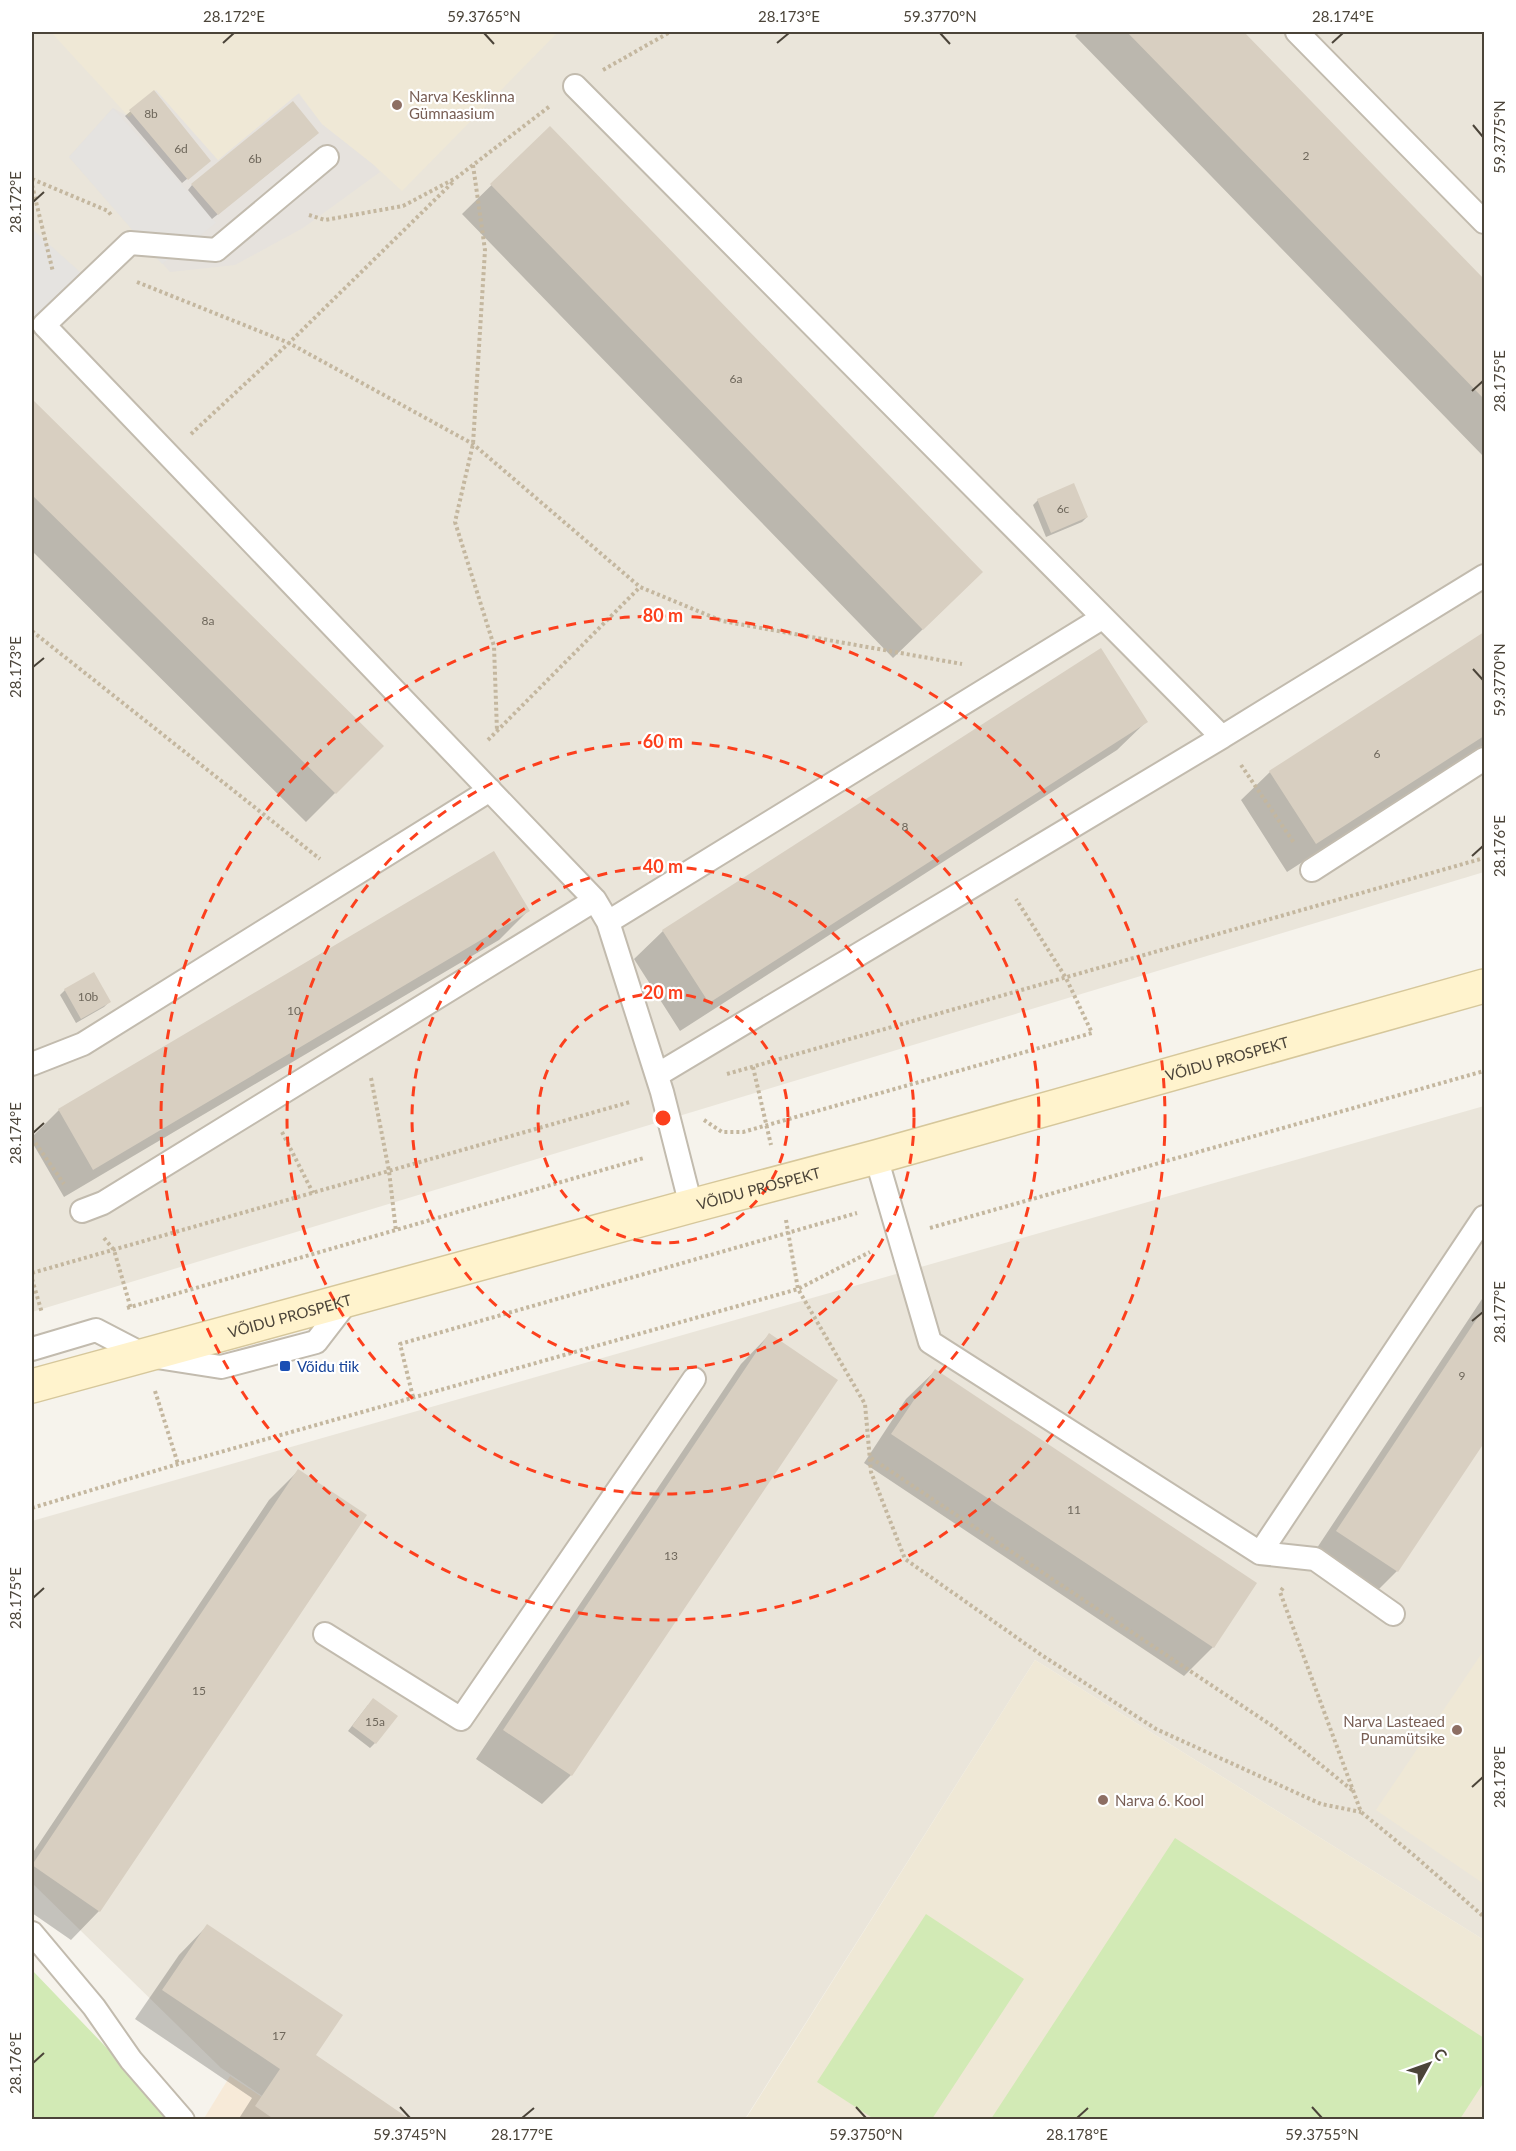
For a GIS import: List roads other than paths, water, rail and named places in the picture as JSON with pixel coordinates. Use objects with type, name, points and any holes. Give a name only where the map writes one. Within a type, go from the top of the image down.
[{"type":"street","name":"VÕIDU PROSPEKT","points":[[32,1386],[876,1157],[1485,986]]},
{"type":"lane","points":[[1297,32],[1485,222]]},
{"type":"lane","points":[[575,86],[1221,737]]},
{"type":"lane","points":[[327,157],[216,250],[130,243],[44,325],[596,900],[608,922],[659,1084],[691,1206]]},
{"type":"lane","points":[[659,1084],[998,871],[1485,576]]},
{"type":"lane","points":[[608,922],[1102,618]]},
{"type":"lane","points":[[1312,870],[1485,759]]},
{"type":"lane","points":[[32,1064],[83,1044],[490,790]]},
{"type":"lane","points":[[82,1211],[103,1203],[596,900]]},
{"type":"lane","points":[[876,1157],[930,1342],[1260,1552],[1315,1559],[1393,1614]]},
{"type":"lane","points":[[1260,1552],[1485,1217]]},
{"type":"lane","points":[[32,1350],[96,1330],[144,1355]]},
{"type":"lane","points":[[325,1634],[461,1719],[694,1379]]},
{"type":"lane","points":[[32,1933],[94,2007],[131,2060],[183,2120]]},
{"type":"place","name":"Narva Kesklinna Gümnaasium","points":[[397,105]]},
{"type":"place","name":"Võidu tiik","points":[[285,1366]]},
{"type":"place","name":"Narva Lasteaed Punamütsike","points":[[1457,1730]]},
{"type":"place","name":"Narva 6. Kool","points":[[1103,1800]]}]
